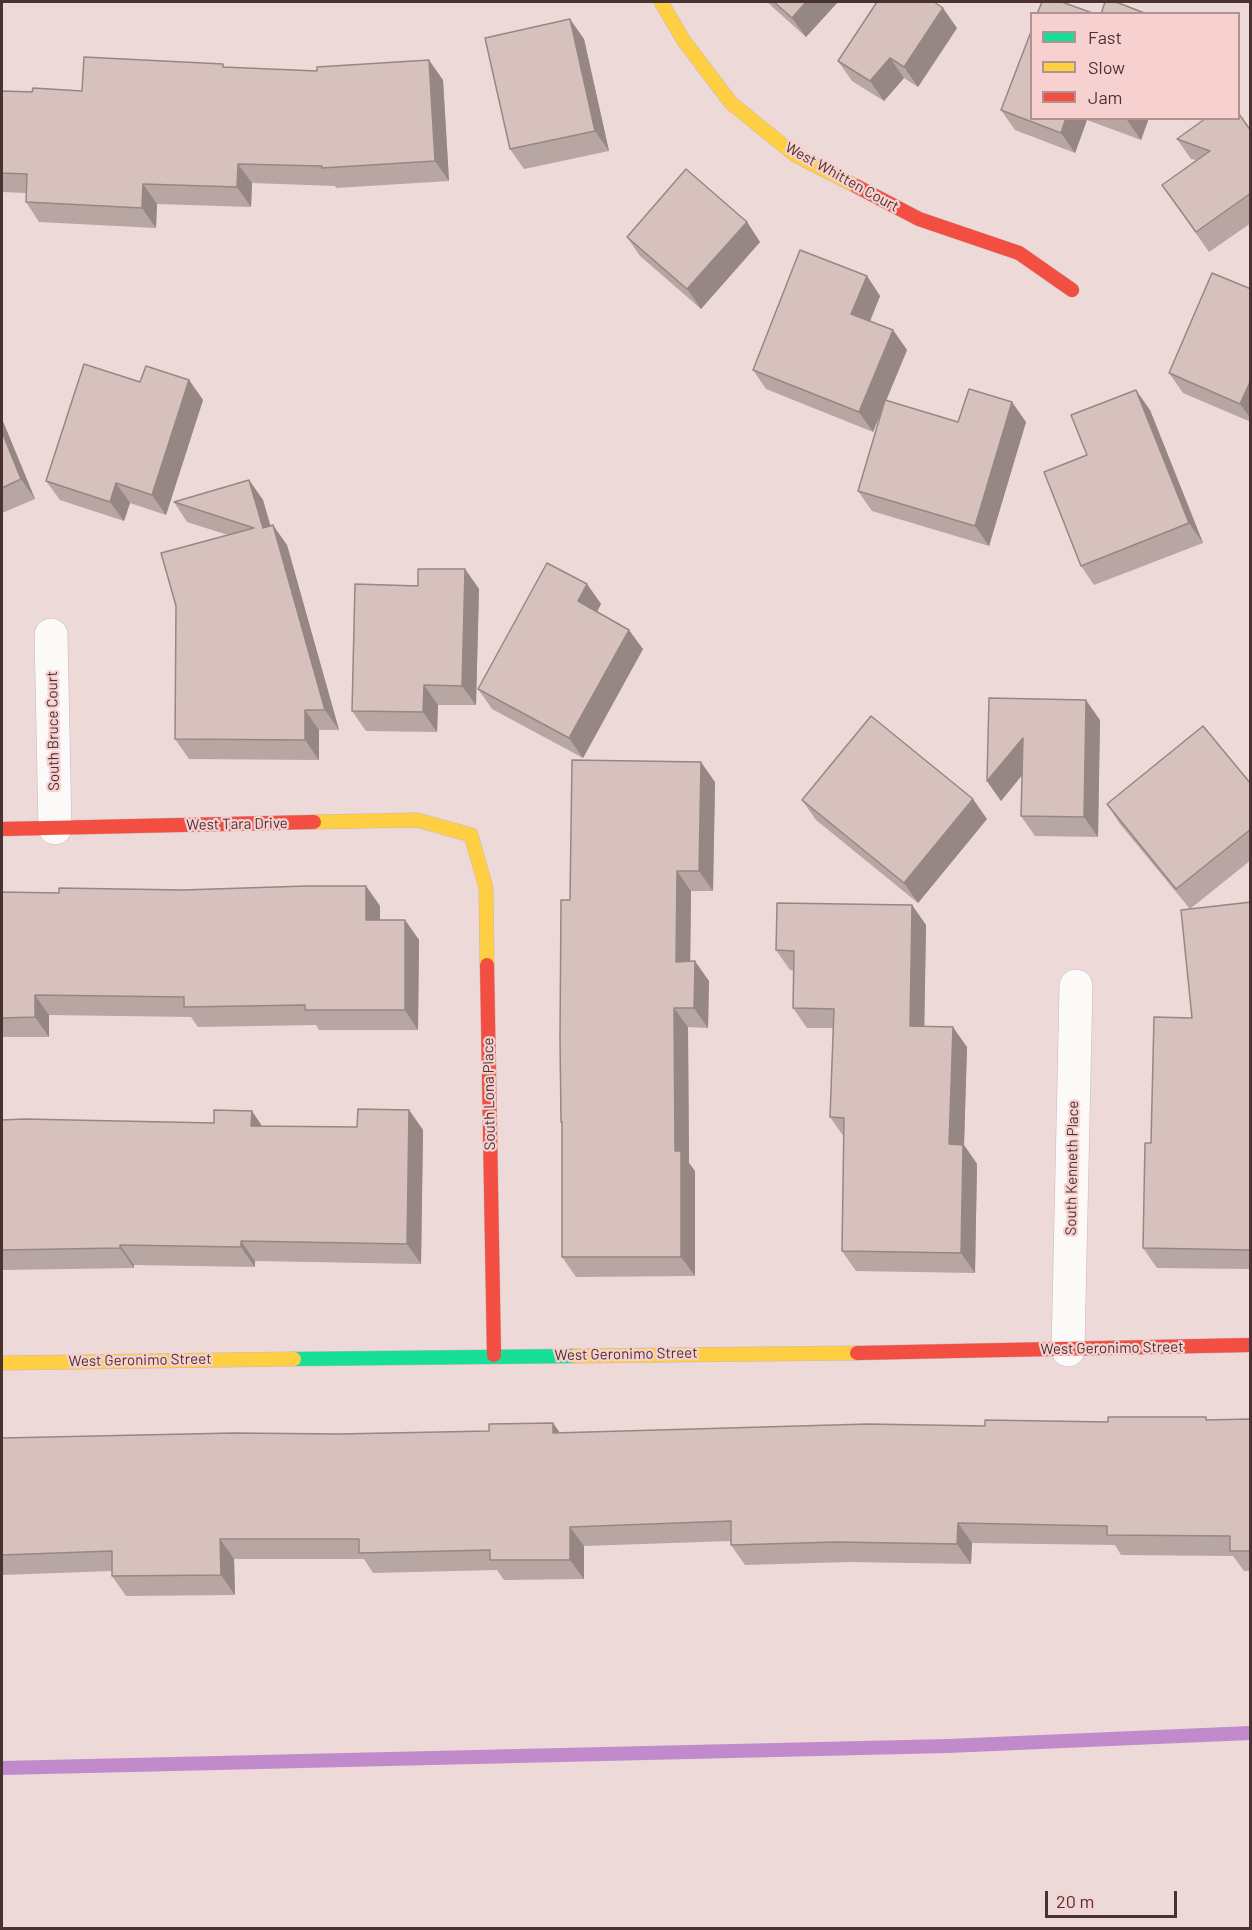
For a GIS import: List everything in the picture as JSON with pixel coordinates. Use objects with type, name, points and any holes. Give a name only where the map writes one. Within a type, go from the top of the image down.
[{"type":"street","name":"West Whitten Court","points":[[661,2],[684,41],[731,103],[795,155],[919,219],[1019,253],[1072,290]]},
{"type":"street","name":"South Bruce Court","points":[[51,635],[55,828]]},
{"type":"street","name":"West Tara Drive","points":[[2,829],[417,820],[471,835]]},
{"type":"street","name":"South Lona Place","points":[[471,835],[486,888],[494,1355]]},
{"type":"street","name":"South Kenneth Place","points":[[1068,1350],[1076,986]]},
{"type":"street","name":"West Geronimo Street","points":[[2,1363],[494,1355],[1068,1350],[1251,1345]]},
{"type":"building","points":[[774,2],[806,2],[792,18]]},
{"type":"building","points":[[877,2],[934,2],[943,8],[904,67],[890,58],[870,81],[838,61]]},
{"type":"building","points":[[1042,2],[1062,2],[1090,12],[1038,12]]},
{"type":"building","points":[[1105,2],[1116,2],[1142,12],[1102,12]]},
{"type":"building","points":[[570,19],[595,131],[510,149],[485,38]]},
{"type":"building","points":[[1030,34],[1030,120],[1065,120],[1061,133],[1001,110]]},
{"type":"building","points":[[84,57],[317,71],[317,67],[429,60],[435,161],[322,168],[322,166],[238,164],[237,187],[143,184],[142,208],[26,202],[27,174],[2,173],[2,91],[32,92],[33,88],[82,91]]},
{"type":"building","points":[[1240,115],[1251,131],[1251,193],[1196,232],[1162,185],[1210,151],[1177,139],[1203,120],[1240,120]]},
{"type":"building","points":[[686,169],[747,222],[687,289],[627,237]]},
{"type":"building","points":[[800,250],[867,276],[851,314],[893,330],[859,412],[753,370]]},
{"type":"building","points":[[1212,273],[1251,289],[1251,382],[1240,404],[1169,373]]},
{"type":"building","points":[[84,364],[140,382],[146,366],[189,380],[152,495],[116,483],[110,502],[46,481]]},
{"type":"building","points":[[969,389],[1012,402],[975,526],[858,491],[885,400],[958,422]]},
{"type":"building","points":[[1136,390],[1189,523],[1081,566],[1044,472],[1087,455],[1071,415]]},
{"type":"building","points":[[2,432],[21,479],[2,488]]},
{"type":"building","points":[[249,480],[263,528],[273,525],[325,710],[305,710],[305,740],[175,739],[176,606],[161,553],[254,528],[174,502]]},
{"type":"building","points":[[547,563],[587,584],[578,601],[629,630],[569,738],[478,689]]},
{"type":"building","points":[[418,569],[465,569],[462,686],[424,685],[423,712],[352,711],[355,584],[418,586]]},
{"type":"building","points":[[989,698],[1086,700],[1084,817],[1021,816],[1023,738],[987,781]]},
{"type":"building","points":[[871,716],[973,799],[904,883],[802,800]]},
{"type":"building","points":[[1203,726],[1251,784],[1251,829],[1176,889],[1107,804]]},
{"type":"building","points":[[572,760],[701,762],[699,871],[677,871],[676,962],[695,961],[694,1008],[674,1008],[675,1151],[681,1151],[681,1257],[562,1257],[561,900],[570,900]]},
{"type":"building","points":[[366,886],[366,920],[405,920],[405,1010],[305,1010],[305,1005],[184,1007],[184,997],[35,995],[35,1017],[2,1018],[2,892],[59,893],[59,888],[183,890]]},
{"type":"building","points":[[1251,902],[1251,1250],[1143,1248],[1145,1143],[1151,1143],[1154,1017],[1192,1018],[1181,910]]},
{"type":"building","points":[[777,903],[912,905],[910,1026],[953,1027],[949,1144],[963,1145],[961,1253],[842,1251],[844,1118],[830,1117],[834,1009],[793,1008],[794,951],[776,950]]},
{"type":"building","points":[[358,1109],[409,1110],[407,1244],[241,1241],[241,1247],[120,1245],[120,1248],[2,1250],[2,1120],[214,1123],[214,1110],[252,1111],[251,1126],[357,1127]]},
{"type":"building","points":[[1108,1417],[1251,1419],[1251,1551],[1230,1551],[1230,1536],[1107,1535],[1107,1526],[958,1523],[957,1544],[836,1542],[731,1545],[731,1521],[570,1527],[570,1560],[490,1560],[490,1550],[359,1553],[359,1539],[220,1539],[221,1575],[112,1576],[112,1551],[2,1555],[2,1438],[489,1431],[489,1424],[553,1423],[553,1433],[868,1424],[985,1426],[985,1420],[1108,1422]]},
{"type":"waterway","points":[[2,1768],[948,1746],[1250,1733]]},
{"type":"traffic: fast","points":[[294,1359],[575,1356]]},
{"type":"traffic: slow","points":[[661,2],[684,41],[731,103],[795,155],[856,186]]},
{"type":"traffic: slow","points":[[314,822],[417,820],[471,835],[486,888],[487,965]]},
{"type":"traffic: slow","points":[[575,1356],[857,1353]]},
{"type":"traffic: slow","points":[[2,1363],[294,1359]]},
{"type":"traffic: jam","points":[[856,186],[919,219],[1019,253],[1072,290]]},
{"type":"traffic: jam","points":[[2,829],[314,822]]},
{"type":"traffic: jam","points":[[487,965],[494,1355]]},
{"type":"traffic: jam","points":[[857,1353],[1250,1345]]}]
